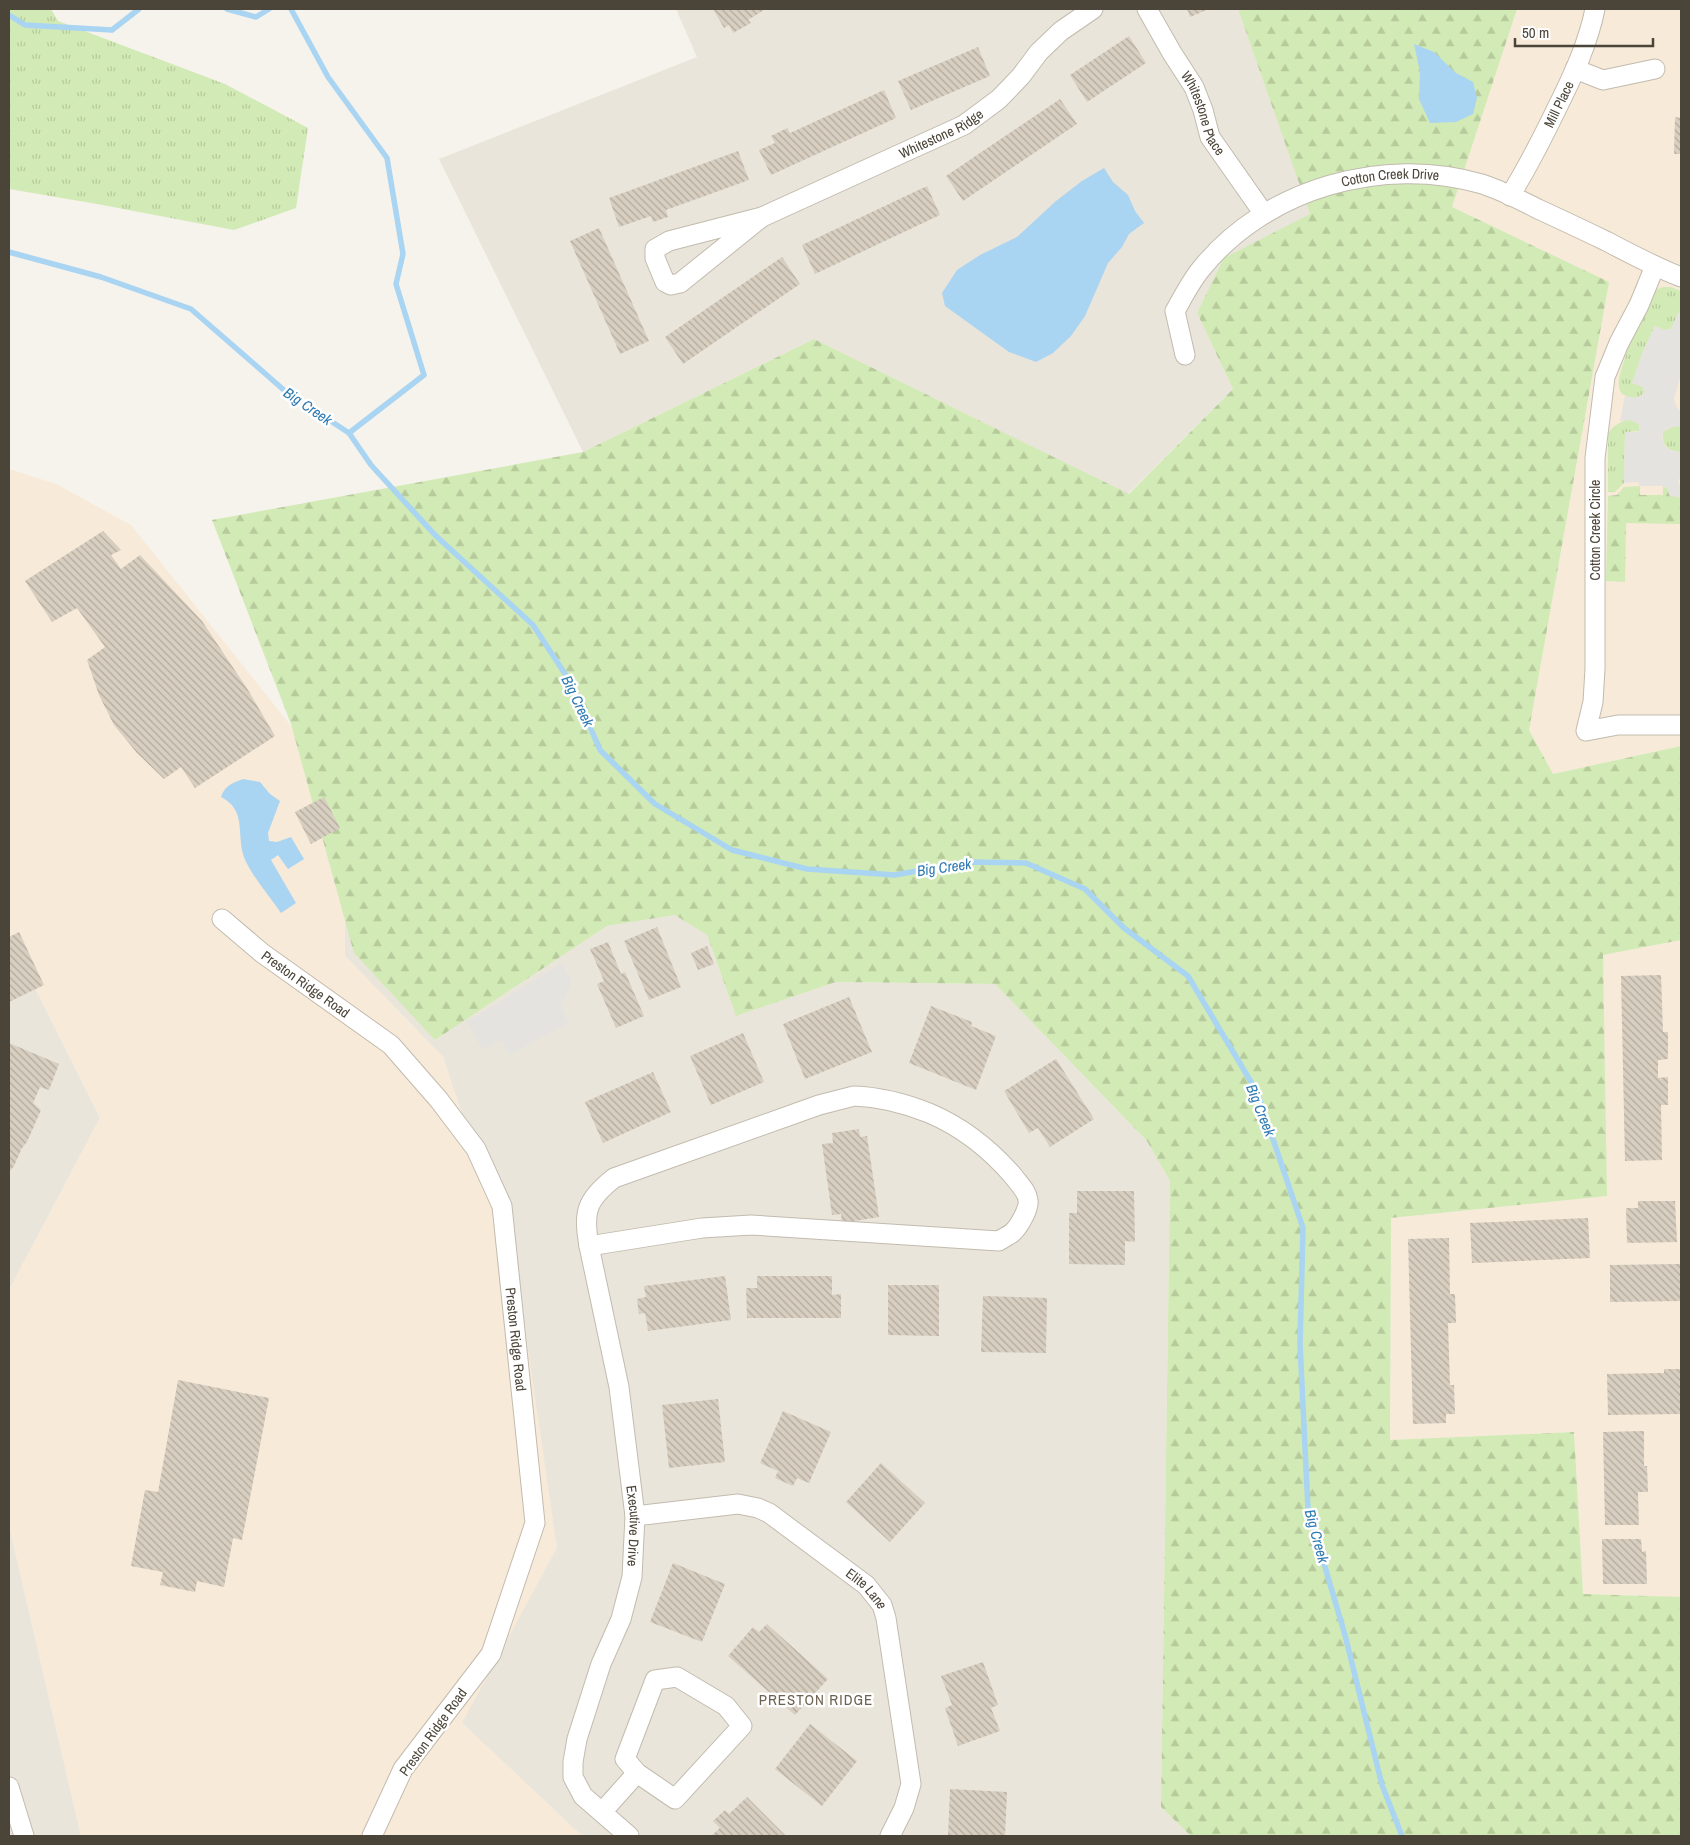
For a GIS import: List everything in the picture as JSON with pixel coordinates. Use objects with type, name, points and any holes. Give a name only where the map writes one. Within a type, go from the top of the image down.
[{"type":"street","name":"Whitestone Ridge","points":[[762,217],[680,283],[671,285],[665,282],[655,258],[655,249],[669,241],[762,217],[964,125],[998,99],[1021,76],[1039,52],[1061,31],[1092,9]]},
{"type":"street","name":"Whitestone Place","points":[[1147,9],[1194,87],[1203,110],[1210,137],[1264,214]]},
{"type":"street","name":"Mill Place","points":[[1510,196],[1529,164],[1575,69],[1583,51],[1595,9]]},
{"type":"street","points":[[1575,69],[1603,80],[1655,69]]},
{"type":"street","name":"Cotton Creek Drive","points":[[1185,355],[1175,311],[1200,270],[1239,232],[1264,214],[1304,193],[1329,185],[1374,177],[1409,173],[1436,175],[1483,185],[1681,277]]},
{"type":"street","name":"Cotton Creek Circle","points":[[1655,266],[1639,306],[1619,343],[1605,377],[1595,458],[1595,670],[1593,702],[1586,731],[1618,725],[1681,725]]},
{"type":"street","name":"Preston Ridge Road","points":[[222,920],[262,953],[391,1044],[440,1100],[476,1149],[502,1206],[535,1523],[491,1654],[403,1769],[372,1836]]},
{"type":"street","name":"Executive Drive","points":[[589,1246],[702,1228],[751,1225],[999,1241],[1013,1233],[1027,1210],[1029,1200],[1023,1187],[1001,1162],[955,1126],[902,1103],[875,1097],[854,1096],[818,1105],[614,1178],[598,1190],[588,1208],[585,1227],[589,1246],[619,1387],[635,1516],[632,1576],[621,1619],[601,1664],[577,1739],[573,1762],[574,1777],[583,1796],[629,1836]]},
{"type":"street","name":"Elite Lane","points":[[635,1516],[738,1504],[758,1508],[769,1513],[866,1585],[882,1605],[886,1618],[911,1784],[904,1808],[890,1836]]},
{"type":"street","points":[[676,1677],[726,1706],[742,1726],[675,1799],[636,1773],[625,1759],[655,1680],[676,1677]]},
{"type":"street","points":[[602,1812],[636,1773]]},
{"type":"street","points":[[9,1787],[24,1836]]},
{"type":"shaded area","points":[[676,9],[1238,9],[1311,214],[1224,259],[1197,313],[1233,389],[1128,494],[814,339],[583,452],[439,159],[697,57]]},
{"type":"shaded area","points":[[1517,9],[1681,9],[1681,746],[1553,774],[1529,730],[1609,282],[1452,207]]},
{"type":"shaded area","points":[[1678,313],[1681,314],[1681,374],[1674,399],[1676,406],[1681,412],[1681,426],[1668,428],[1663,432],[1662,439],[1665,447],[1672,451],[1681,452],[1681,476],[1678,482],[1681,486],[1681,497],[1670,496],[1667,488],[1664,486],[1640,486],[1638,482],[1624,483],[1625,432],[1638,432],[1640,427],[1639,424],[1631,420],[1620,421],[1625,396],[1637,398],[1645,392],[1642,386],[1632,383],[1642,354],[1655,326],[1664,330],[1671,329]]},
{"type":"shaded area","points":[[9,469],[56,484],[131,525],[323,766],[344,826],[345,956],[443,1057],[519,1286],[557,1548],[462,1723],[582,1836],[81,1836],[9,1525],[9,1290],[100,1118],[9,936]]},
{"type":"shaded area","points":[[675,915],[707,935],[736,1016],[836,982],[995,984],[1147,1141],[1170,1181],[1161,1807],[1191,1836],[582,1836],[462,1723],[519,1286],[443,1057],[345,956],[345,918],[435,1040],[607,926]]},
{"type":"shaded area","points":[[9,936],[100,1118],[9,1290]]},
{"type":"shaded area","points":[[1681,940],[1681,1597],[1583,1594],[1574,1432],[1390,1440],[1391,1218],[1606,1196],[1603,955]]},
{"type":"shaded area","points":[[562,963],[572,982],[561,1007],[569,1023],[509,1055],[502,1040],[483,1050],[467,1022]]},
{"type":"shaded area","points":[[9,1525],[81,1836],[9,1836]]},
{"type":"green space","points":[[9,9],[51,9],[58,21],[225,84],[308,128],[296,208],[234,230],[9,189]]},
{"type":"green space","points":[[1238,9],[1517,9],[1452,207],[1609,282],[1529,730],[1553,774],[1681,746],[1681,940],[1603,955],[1607,1196],[1391,1218],[1390,1440],[1574,1432],[1583,1594],[1681,1597],[1681,1836],[1191,1836],[1161,1807],[1170,1181],[1147,1141],[995,984],[836,982],[736,1016],[707,935],[675,915],[607,926],[435,1040],[354,953],[291,724],[212,520],[583,452],[814,339],[1129,494],[1233,389],[1197,313],[1224,258],[1310,214]]},
{"type":"green space","points":[[1664,287],[1671,287],[1681,291],[1681,314],[1678,313],[1671,329],[1664,330],[1655,326],[1642,354],[1632,383],[1642,386],[1645,392],[1634,398],[1628,397],[1622,394],[1619,389],[1619,379],[1624,360],[1649,299],[1655,291]]},
{"type":"green space","points":[[1625,420],[1631,420],[1639,424],[1640,431],[1625,432],[1624,483],[1615,492],[1608,492],[1608,433],[1613,427]]},
{"type":"green space","points":[[1673,426],[1681,426],[1681,452],[1669,449],[1663,441],[1663,432]]},
{"type":"green space","points":[[1640,486],[1640,495],[1663,495],[1663,486],[1667,488],[1670,496],[1681,497],[1681,524],[1626,523],[1625,582],[1606,581],[1608,496],[1617,495],[1624,487]]},
{"type":"water","points":[[1414,44],[1434,52],[1456,73],[1473,82],[1477,98],[1473,114],[1456,122],[1430,123],[1419,99],[1420,72]]},
{"type":"water","points":[[1104,168],[1113,182],[1128,195],[1135,211],[1144,223],[1129,234],[1122,247],[1108,263],[1085,316],[1071,336],[1053,353],[1036,362],[1009,352],[945,306],[942,293],[957,270],[980,255],[1017,237],[1056,201],[1082,181]]},
{"type":"water","points":[[243,779],[260,782],[270,794],[280,801],[268,833],[269,841],[277,842],[291,837],[304,859],[288,869],[278,855],[271,860],[296,903],[281,913],[245,861],[237,815],[229,802],[221,797],[227,787]]},
{"type":"building","points":[[713,9],[764,10],[748,20],[751,23],[733,33],[729,25],[724,28]]},
{"type":"building","points":[[1187,9],[1209,9],[1190,17]]},
{"type":"building","points":[[1129,36],[1146,63],[1087,102],[1070,75]]},
{"type":"building","points":[[978,47],[990,76],[911,110],[898,81]]},
{"type":"building","points":[[884,90],[896,118],[771,175],[759,150],[775,143],[771,136],[787,128],[790,133]]},
{"type":"building","points":[[1060,99],[1077,124],[963,201],[946,176]]},
{"type":"building","points":[[1675,117],[1681,118],[1681,154],[1674,154]]},
{"type":"building","points":[[738,151],[749,180],[666,210],[668,217],[653,222],[651,216],[619,227],[609,198]]},
{"type":"building","points":[[927,186],[940,215],[815,274],[802,245]]},
{"type":"building","points":[[599,228],[649,341],[620,354],[570,241]]},
{"type":"building","points":[[782,257],[800,284],[683,364],[665,337]]},
{"type":"building","points":[[103,531],[121,550],[111,555],[121,569],[140,555],[202,621],[248,690],[275,736],[195,788],[181,767],[164,779],[137,753],[114,725],[99,695],[87,660],[105,647],[77,608],[52,622],[25,581]]},
{"type":"building","points":[[324,797],[340,828],[311,844],[295,812]]},
{"type":"building","points":[[657,927],[681,987],[649,1000],[624,941]]},
{"type":"building","points":[[19,932],[44,985],[9,1002],[9,937]]},
{"type":"building","points":[[608,942],[621,974],[625,972],[644,1016],[616,1028],[597,984],[604,981],[590,949]]},
{"type":"building","points":[[707,946],[714,964],[698,970],[691,953]]},
{"type":"building","points":[[1661,975],[1663,1032],[1668,1032],[1668,1059],[1658,1060],[1658,1078],[1668,1077],[1668,1105],[1661,1105],[1662,1160],[1625,1161],[1621,976]]},
{"type":"building","points":[[849,997],[872,1052],[805,1079],[783,1024]]},
{"type":"building","points":[[931,1006],[972,1022],[971,1026],[996,1036],[976,1090],[909,1063]]},
{"type":"building","points":[[743,1033],[764,1082],[711,1105],[690,1056]]},
{"type":"building","points":[[9,1043],[59,1064],[49,1090],[40,1087],[33,1103],[41,1110],[27,1142],[9,1172]]},
{"type":"building","points":[[1056,1059],[1094,1119],[1050,1147],[1038,1128],[1029,1133],[1004,1091]]},
{"type":"building","points":[[653,1072],[671,1112],[603,1143],[585,1102]]},
{"type":"building","points":[[859,1129],[860,1137],[867,1136],[879,1217],[842,1223],[841,1214],[832,1215],[822,1144],[833,1143],[832,1133]]},
{"type":"building","points":[[1077,1191],[1134,1191],[1135,1242],[1125,1241],[1125,1265],[1069,1264],[1069,1213],[1077,1213]]},
{"type":"building","points":[[1638,1201],[1675,1201],[1677,1242],[1627,1243],[1626,1208],[1638,1208]]},
{"type":"building","points":[[1588,1218],[1590,1258],[1472,1263],[1470,1223]]},
{"type":"building","points":[[1449,1238],[1450,1294],[1455,1294],[1456,1323],[1448,1323],[1450,1385],[1454,1385],[1455,1414],[1446,1414],[1446,1423],[1413,1424],[1408,1239]]},
{"type":"building","points":[[1681,1264],[1681,1301],[1610,1302],[1610,1265]]},
{"type":"building","points":[[725,1276],[731,1320],[648,1331],[645,1313],[639,1314],[637,1299],[646,1297],[644,1286]]},
{"type":"building","points":[[757,1276],[832,1276],[832,1295],[841,1294],[841,1318],[747,1318],[746,1288],[757,1288]]},
{"type":"building","points":[[888,1285],[939,1285],[939,1336],[888,1335]]},
{"type":"building","points":[[983,1296],[1047,1298],[1046,1353],[981,1352]]},
{"type":"building","points":[[1664,1369],[1681,1369],[1681,1414],[1608,1415],[1607,1374],[1664,1373]]},
{"type":"building","points":[[178,1380],[269,1398],[242,1540],[233,1538],[224,1587],[197,1581],[195,1592],[160,1585],[163,1572],[131,1566],[145,1490],[158,1492]]},
{"type":"building","points":[[718,1399],[725,1462],[669,1468],[662,1405]]},
{"type":"building","points":[[783,1411],[831,1432],[809,1483],[797,1478],[793,1486],[775,1478],[778,1471],[760,1463]]},
{"type":"building","points":[[1644,1431],[1644,1466],[1647,1466],[1648,1492],[1638,1492],[1639,1525],[1605,1525],[1603,1432]]},
{"type":"building","points":[[881,1463],[925,1503],[890,1542],[846,1502]]},
{"type":"building","points":[[1602,1539],[1641,1539],[1642,1552],[1646,1551],[1647,1584],[1603,1584]]},
{"type":"building","points":[[673,1563],[725,1584],[702,1642],[650,1622]]},
{"type":"building","points":[[767,1624],[828,1679],[795,1715],[728,1656],[753,1627],[759,1632]]},
{"type":"building","points":[[983,1662],[998,1705],[991,1708],[1000,1731],[958,1746],[945,1708],[952,1705],[941,1676]]},
{"type":"building","points":[[810,1724],[857,1761],[822,1806],[775,1769]]},
{"type":"building","points":[[950,1789],[1007,1792],[1005,1836],[948,1836]]},
{"type":"building","points":[[747,1797],[786,1836],[711,1836],[720,1828],[713,1821],[725,1810],[729,1814]]},
{"type":"waterway","points":[[9,15],[25,25],[112,30],[139,9]]},
{"type":"waterway","points":[[227,9],[256,17],[269,9]]},
{"type":"waterway","points":[[291,9],[328,77],[387,158],[403,254],[396,284],[424,375],[349,433]]},
{"type":"waterway","name":"Big Creek","points":[[9,252],[101,277],[191,309],[285,391],[349,433],[371,465],[435,535],[533,625],[571,683],[600,750],[655,804],[732,850],[807,869],[895,875],[966,862],[1026,863],[1085,889],[1124,928],[1188,976],[1257,1092],[1303,1228],[1300,1344],[1308,1509],[1345,1635],[1382,1785],[1402,1836]]},
{"type":"district","name":"PRESTON RIDGE","points":[[816,1699]]}]
